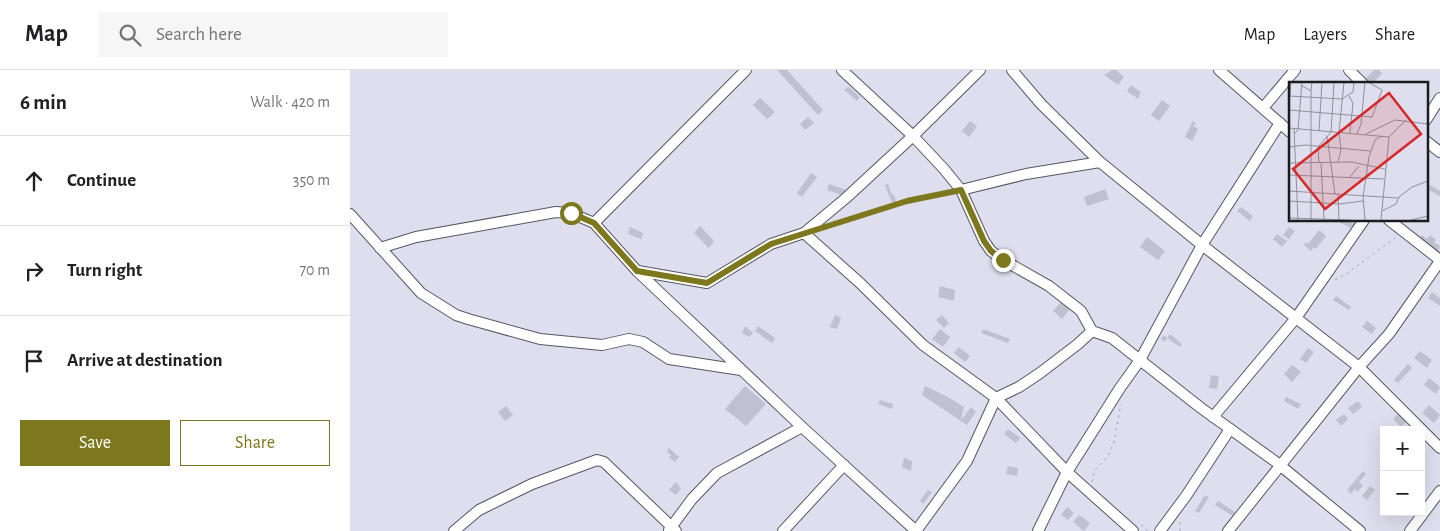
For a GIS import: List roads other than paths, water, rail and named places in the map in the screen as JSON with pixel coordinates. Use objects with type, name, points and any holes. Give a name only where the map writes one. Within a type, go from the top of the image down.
[{"type":"street","points":[[594,223],[746,70]]},
{"type":"street","points":[[842,70],[913,136],[944,168],[961,190],[984,241],[991,251],[1003,260],[1049,286],[1081,311],[1092,331],[1112,338],[1281,466],[1360,531]]},
{"type":"street","points":[[637,271],[707,283],[771,244],[804,233],[846,198],[913,136],[980,70]]},
{"type":"street","points":[[1012,70],[1042,104],[1100,162],[1202,245],[1359,366],[1440,448]]},
{"type":"street","points":[[1219,70],[1289,131]]},
{"type":"street","points":[[1263,108],[1295,70]]},
{"type":"street","points":[[1349,70],[1361,82]]},
{"type":"street","points":[[1428,117],[1440,98]]},
{"type":"street","points":[[1038,531],[1067,472],[1140,360],[1202,245],[1280,123]]},
{"type":"street","points":[[1428,143],[1440,152]]},
{"type":"street","points":[[961,190],[1026,174],[1100,162]]},
{"type":"street","points":[[380,248],[416,238],[556,212],[571,213],[594,223],[637,271],[802,427],[916,531],[966,461],[996,398],[1019,387],[1040,373],[1092,331]]},
{"type":"street","points":[[350,214],[420,293],[468,320],[540,339],[602,345],[630,339],[643,342],[664,356],[677,361],[742,370]]},
{"type":"street","points":[[1213,416],[1296,318],[1363,221]]},
{"type":"street","points":[[1228,531],[1359,366],[1389,334],[1440,260],[1390,221]]},
{"type":"street","points":[[804,233],[860,283],[923,345],[996,398],[1067,472],[1134,526]]},
{"type":"street","points":[[454,531],[479,510],[532,484],[597,460],[604,462],[672,529],[692,500],[717,473],[802,427]]},
{"type":"street","points":[[1160,531],[1186,496],[1230,429]]},
{"type":"street","points":[[783,531],[844,465]]},
{"type":"street","points":[[1410,531],[1440,491]]}]
